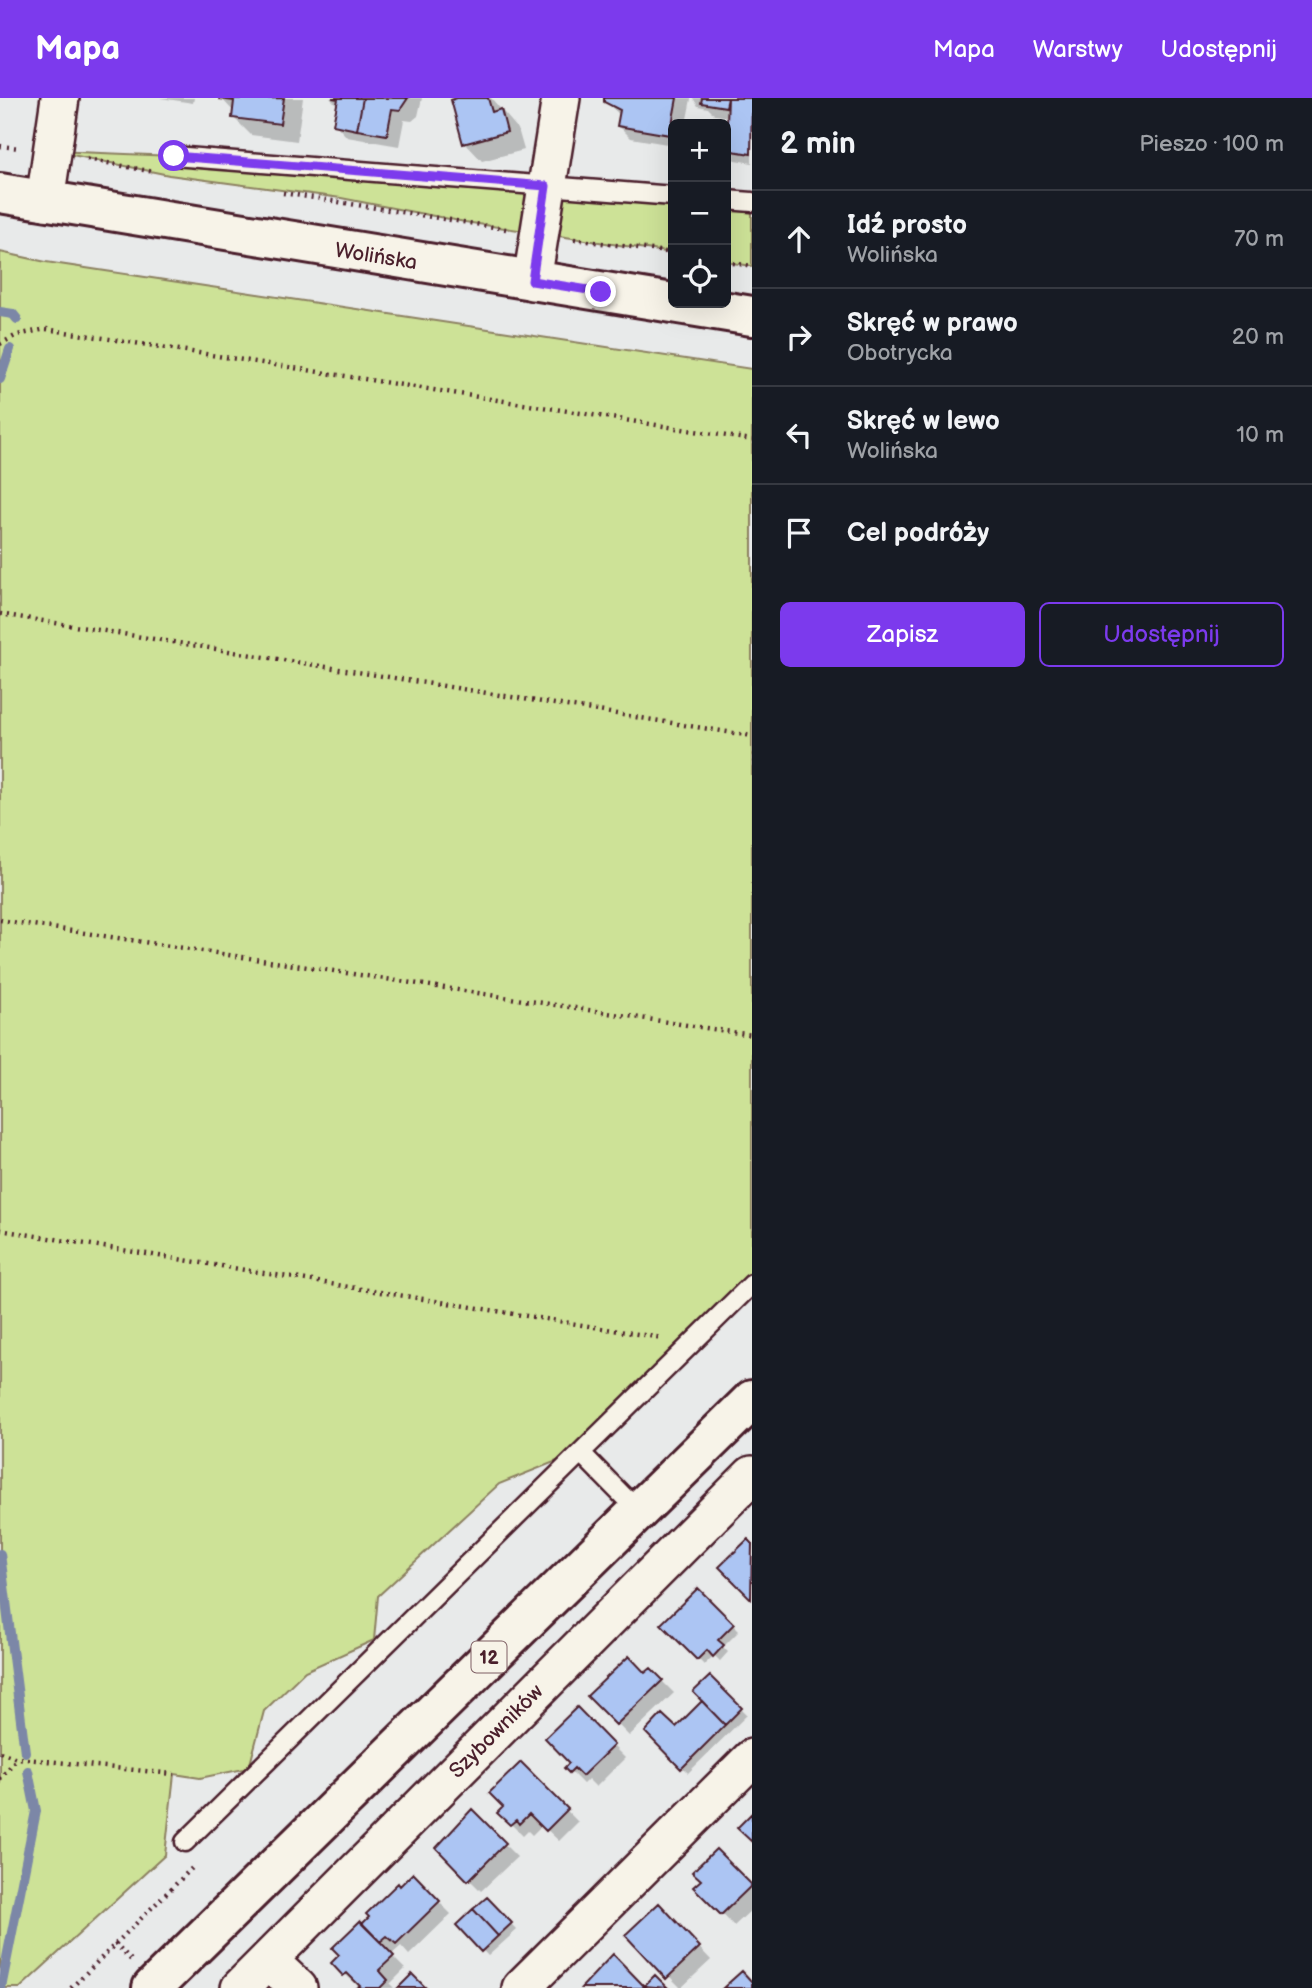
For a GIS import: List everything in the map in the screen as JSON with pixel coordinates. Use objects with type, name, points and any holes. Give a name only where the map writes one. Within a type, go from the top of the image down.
[{"type":"main road","name":"Wolińska","points":[[0,193],[752,316]]},
{"type":"main road","name":"12","points":[[152,1988],[752,1400]]},
{"type":"street","points":[[45,201],[60,98]]},
{"type":"street","points":[[532,281],[561,98]]},
{"type":"street","name":"Szybowników","points":[[240,1988],[752,1475]]},
{"type":"street","points":[[521,1988],[752,1758]]},
{"type":"street","points":[[268,1959],[298,1988]]},
{"type":"lane","points":[[174,156],[668,196]]},
{"type":"lane","points":[[731,200],[752,202]]},
{"type":"lane","points":[[185,1842],[752,1284]]},
{"type":"lane","points":[[581,1453],[638,1511]]},
{"type":"path","points":[[0,146],[52,150],[156,173]]},
{"type":"path","points":[[274,192],[668,252]]},
{"type":"path","points":[[731,263],[752,266]]},
{"type":"path","points":[[0,344],[17,335],[46,329],[752,440]]},
{"type":"path","points":[[0,614],[752,736]]},
{"type":"path","points":[[0,920],[752,1035]]},
{"type":"path","points":[[0,1230],[674,1340]]},
{"type":"path","points":[[0,1752],[17,1758],[174,1774]]},
{"type":"path","points":[[0,1779],[17,1758]]},
{"type":"path","points":[[71,1988],[115,1943]]},
{"type":"green space","points":[[53,151],[174,156],[668,196],[668,252],[465,222],[341,198],[169,175]]},
{"type":"green space","points":[[731,200],[752,202],[752,266],[731,263]]},
{"type":"green space","points":[[0,252],[46,262],[752,369],[752,1273],[577,1453],[499,1484],[378,1596],[374,1640],[305,1671],[264,1711],[249,1768],[200,1778],[174,1774],[165,1855],[20,1988],[0,1988]]},
{"type":"building","points":[[284,98],[280,124],[232,118],[234,101],[219,99]]},
{"type":"building","points":[[332,98],[363,98],[357,130],[333,125],[338,99]]},
{"type":"building","points":[[363,98],[408,98],[400,110],[392,109],[387,135],[357,130]]},
{"type":"building","points":[[488,98],[492,112],[501,109],[507,132],[463,144],[451,100]]},
{"type":"building","points":[[604,98],[677,98],[673,119],[668,119],[668,135],[617,126],[620,110],[604,102]]},
{"type":"building","points":[[702,98],[728,98],[726,107],[701,103]]},
{"type":"building","points":[[728,98],[752,98],[751,154],[731,151],[731,119],[727,119]]},
{"type":"building","points":[[748,1539],[752,1543],[751,1599],[719,1567]]},
{"type":"building","points":[[698,1588],[734,1624],[718,1640],[724,1645],[713,1657],[707,1650],[697,1660],[661,1624]]},
{"type":"building","points":[[629,1656],[645,1673],[651,1668],[663,1680],[616,1725],[587,1696]]},
{"type":"building","points":[[710,1676],[742,1708],[725,1725],[693,1692]]},
{"type":"building","points":[[702,1701],[725,1725],[681,1769],[645,1732],[662,1714],[676,1727]]},
{"type":"building","points":[[577,1707],[614,1745],[582,1776],[574,1768],[569,1773],[564,1768],[569,1763],[545,1738]]},
{"type":"building","points":[[521,1762],[568,1809],[546,1831],[529,1814],[519,1824],[516,1820],[510,1825],[497,1813],[503,1807],[489,1793]]},
{"type":"building","points":[[472,1809],[506,1843],[468,1881],[436,1848]]},
{"type":"building","points":[[752,1813],[752,1842],[737,1828]]},
{"type":"building","points":[[716,1849],[752,1885],[721,1915],[693,1887],[701,1880],[692,1872]]},
{"type":"building","points":[[413,1873],[440,1901],[396,1944],[387,1936],[380,1942],[362,1924],[369,1917],[366,1914],[398,1883],[400,1886]]},
{"type":"building","points":[[487,1897],[512,1923],[498,1936],[473,1909]]},
{"type":"building","points":[[659,1903],[700,1947],[666,1979],[625,1935]]},
{"type":"building","points":[[473,1909],[498,1936],[481,1952],[456,1925]]},
{"type":"building","points":[[360,1921],[394,1956],[379,1970],[388,1980],[380,1988],[357,1988],[360,1986],[347,1973],[343,1976],[331,1963],[339,1955],[332,1948]]},
{"type":"building","points":[[613,1954],[644,1986],[646,1988],[581,1988]]},
{"type":"building","points":[[742,1971],[752,1982],[752,1988],[723,1988]]},
{"type":"building","points":[[412,1974],[426,1988],[398,1988]]},
{"type":"building","points":[[655,1975],[668,1988],[644,1986]]},
{"type":"waterway","points":[[0,312],[13,314],[17,319]]},
{"type":"waterway","points":[[0,379],[10,349]]},
{"type":"waterway","points":[[0,1554],[25,1752]]},
{"type":"waterway","points":[[1,1988],[36,1811],[28,1771]]},
{"type":"route","points":[[174,156],[546,186],[532,281],[601,292]]}]
